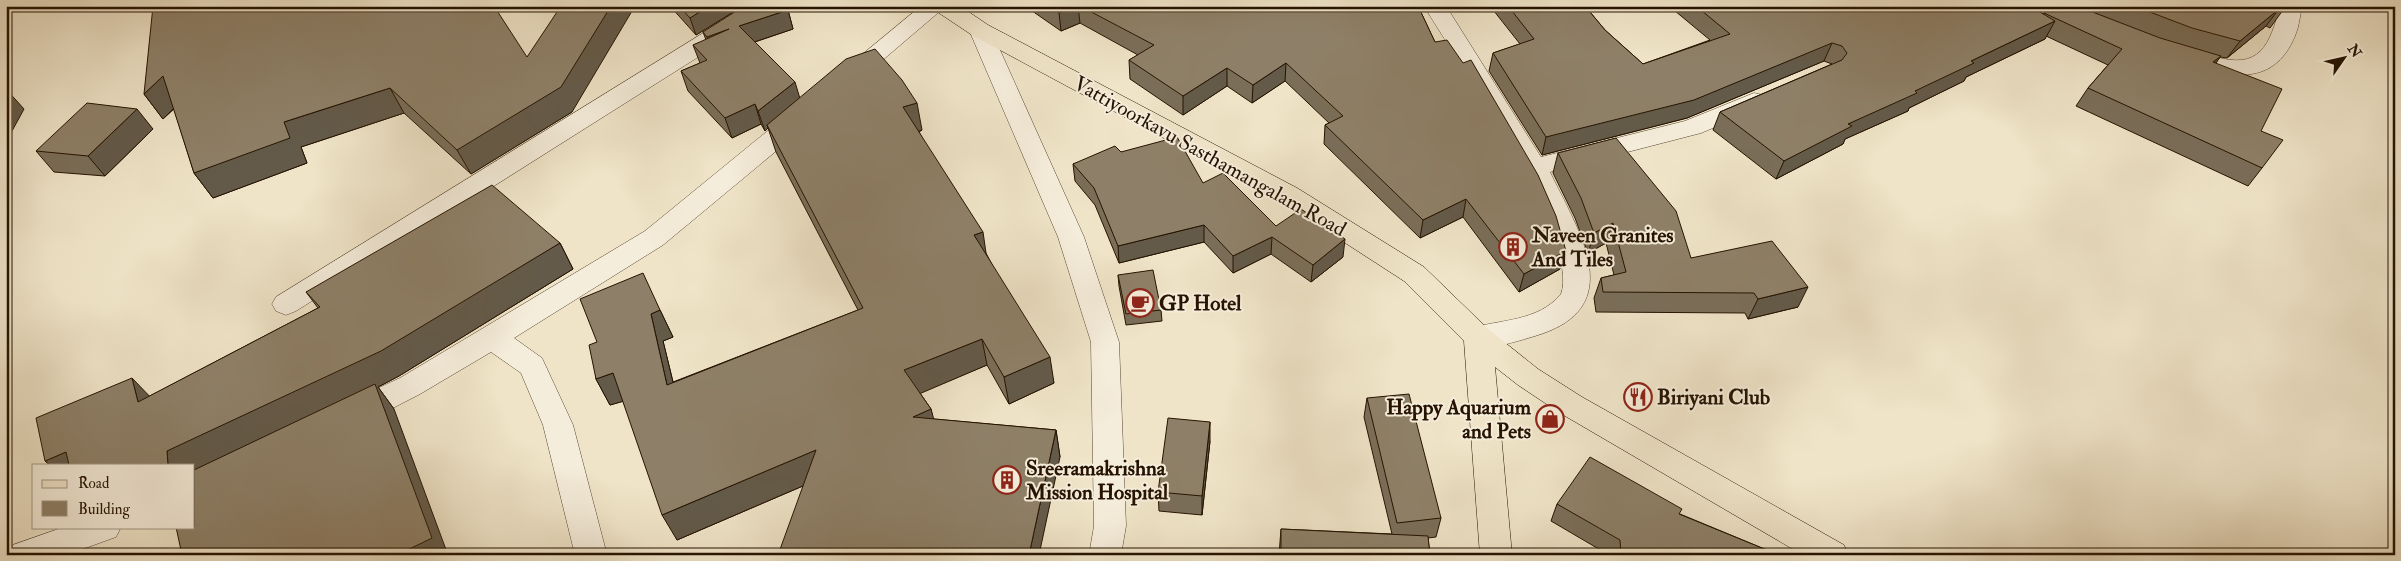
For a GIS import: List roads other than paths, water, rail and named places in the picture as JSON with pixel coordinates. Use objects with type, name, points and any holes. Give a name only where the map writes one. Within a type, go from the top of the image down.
[{"type":"main road","name":"Vattiyoorkavu Sasthamangalam Road","points":[[944,6],[980,30],[1288,194],[1414,274],[1478,337],[1528,377],[1570,405],[1832,555]]},
{"type":"main road","points":[[1478,337],[1496,555]]},
{"type":"street","points":[[286,304],[763,6]]},
{"type":"street","points":[[331,425],[410,386],[654,238],[935,6]]},
{"type":"street","points":[[1435,6],[1535,167],[1562,226],[1574,260],[1578,287],[1573,301],[1557,315],[1540,324],[1478,337]]},
{"type":"street","points":[[2169,49],[2226,68],[2250,70],[2270,56],[2282,39],[2291,6]]},
{"type":"street","points":[[980,30],[1071,237],[1105,342],[1110,526],[1105,555]]},
{"type":"street","points":[[1535,167],[1692,127],[1772,93]]},
{"type":"street","points":[[492,338],[532,366],[558,425],[591,555]]},
{"type":"street","points":[[1487,432],[1500,555]]},
{"type":"street","points":[[25,555],[68,548],[103,528]]},
{"type":"place","name":"Naveen Granites And Tiles","points":[[1513,247]]},
{"type":"place","name":"GP Hotel","points":[[1140,303]]},
{"type":"place","name":"Biriyani Club","points":[[1638,397]]},
{"type":"place","name":"Happy Aquarium and Pets","points":[[1550,419]]},
{"type":"place","name":"Sreeramakrishna Mission Hospital","points":[[1007,480]]}]
